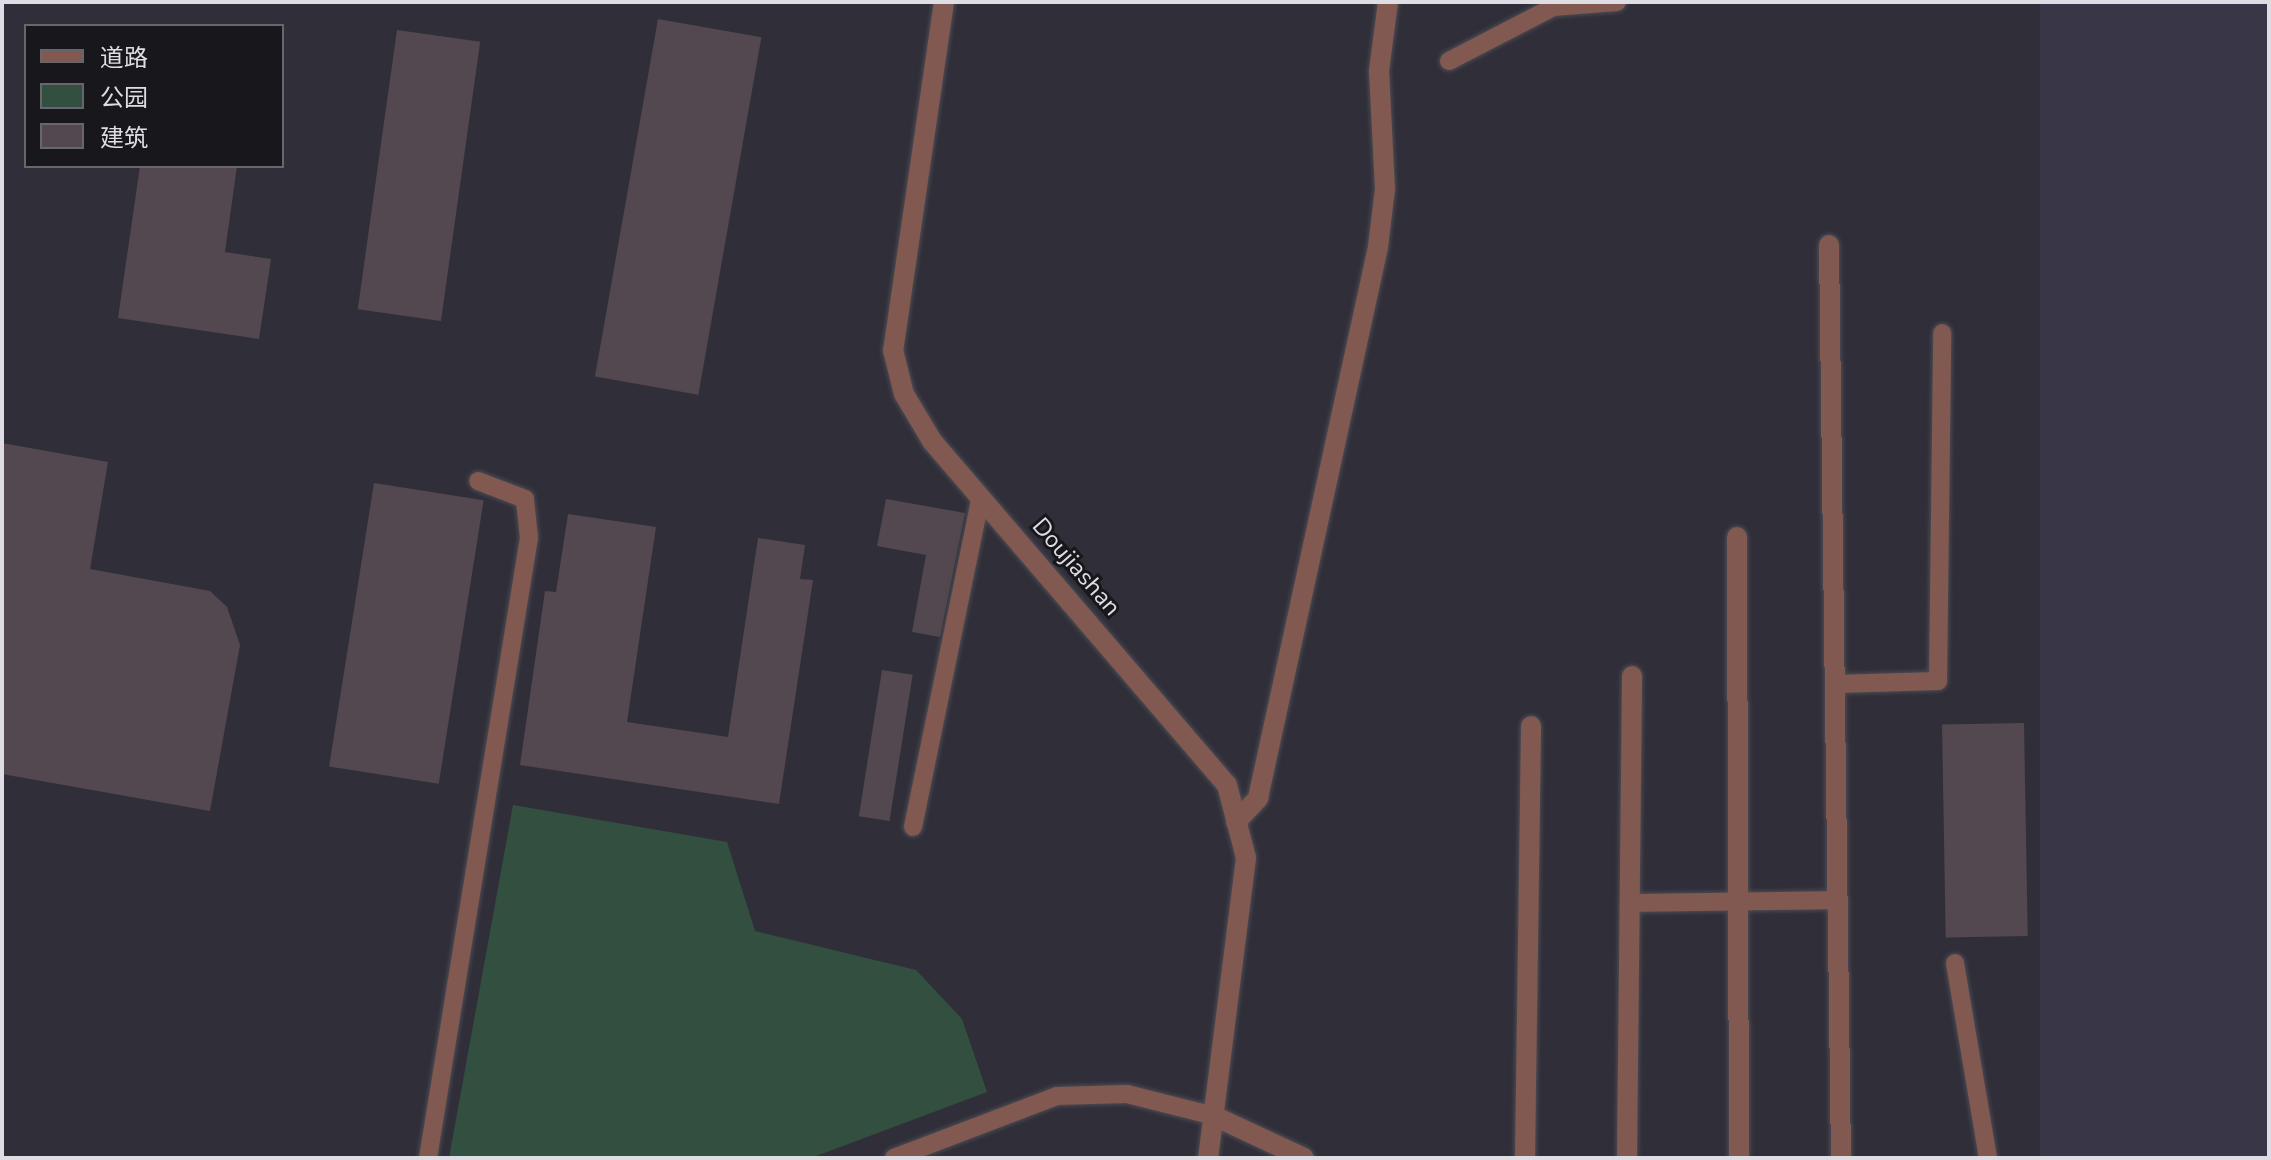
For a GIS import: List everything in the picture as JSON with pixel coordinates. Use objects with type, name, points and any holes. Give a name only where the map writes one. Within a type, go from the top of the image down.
[{"type":"street","name":"Doujiashan","points":[[944,2],[893,350],[904,394],[932,441],[1227,785],[1246,858],[1208,1158]]},
{"type":"street","points":[[1236,822],[1258,798],[1378,247],[1385,189],[1379,71],[1388,2]]},
{"type":"street","points":[[1829,245],[1841,1158]]},
{"type":"street","points":[[1737,537],[1739,1158]]},
{"type":"street","points":[[1627,1158],[1632,676]]},
{"type":"street","points":[[1525,1158],[1531,726]]},
{"type":"street","points":[[1214,1116],[1304,1158]]},
{"type":"lane","points":[[1449,61],[1553,7],[1617,2]]},
{"type":"lane","points":[[1835,684],[1938,681],[1942,333]]},
{"type":"lane","points":[[428,1158],[529,538],[525,499],[478,481]]},
{"type":"lane","points":[[913,827],[981,497]]},
{"type":"lane","points":[[1630,903],[1838,900]]},
{"type":"lane","points":[[1955,963],[1988,1158]]},
{"type":"lane","points":[[894,1158],[1057,1096],[1127,1094],[1214,1116]]},
{"type":"shaded area","points":[[2040,2],[2269,2],[2269,1158],[2040,1158]]},
{"type":"green space","points":[[513,805],[727,842],[755,931],[916,970],[962,1019],[987,1092],[811,1158],[449,1158]]},
{"type":"building","points":[[658,19],[761,37],[698,395],[595,376]]},
{"type":"building","points":[[397,30],[480,42],[441,321],[358,309]]},
{"type":"building","points":[[140,168],[237,168],[225,252],[271,259],[259,339],[118,318]]},
{"type":"building","points":[[2,443],[108,462],[90,569],[210,591],[227,607],[240,645],[210,811],[2,774]]},
{"type":"building","points":[[374,483],[484,500],[439,784],[329,766]]},
{"type":"building","points":[[886,499],[965,513],[940,637],[912,632],[926,555],[877,546]]},
{"type":"building","points":[[568,514],[656,527],[627,722],[728,737],[758,538],[805,545],[800,579],[813,580],[779,804],[520,765],[545,591],[556,592]]},
{"type":"building","points":[[882,670],[913,675],[889,821],[859,816]]},
{"type":"building","points":[[2024,723],[2028,936],[1946,937],[1942,724]]}]
